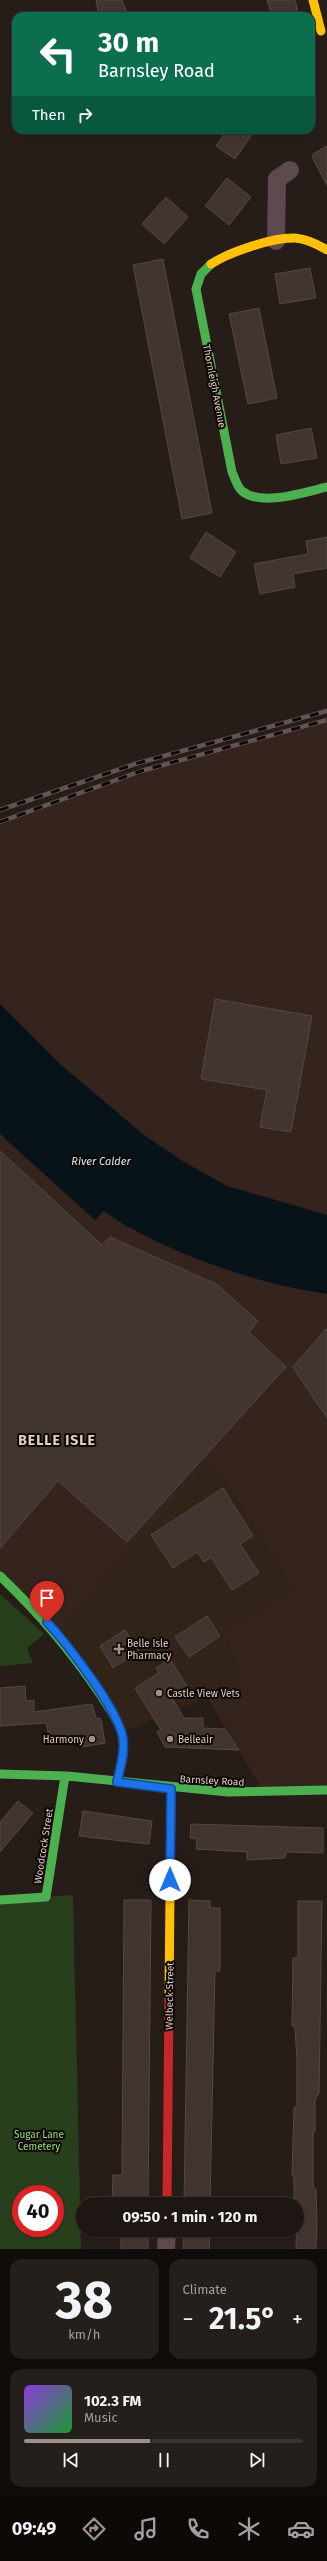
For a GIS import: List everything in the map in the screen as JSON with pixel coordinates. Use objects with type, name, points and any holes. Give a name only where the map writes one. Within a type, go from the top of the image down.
[{"type":"street","points":[[313,0],[321,31]]},
{"type":"street","points":[[276,241],[277,174]]},
{"type":"street","name":"Thornleigh Avenue","points":[[327,250],[304,239],[289,238],[276,241],[212,263],[198,279],[196,289],[230,465],[237,484],[243,492],[252,497],[273,497],[327,487]]},
{"type":"street","points":[[0,1576],[37,1610],[57,1633],[75,1656],[113,1713],[123,1740],[117,1782]]},
{"type":"street","name":"Barnsley Road","points":[[0,1774],[65,1776],[171,1789],[268,1794],[327,1790]]},
{"type":"street","name":"Woodcock Street","points":[[0,1900],[46,1897],[65,1776]]},
{"type":"street","name":"Welbeck Street","points":[[167,2197],[171,1789]]},
{"type":"street","points":[[166,2249],[167,2237]]},
{"type":"shaded area","points":[[327,720],[327,1254],[0,1064],[0,822],[141,771]]},
{"type":"shaded area","points":[[0,1134],[95,1220],[104,1211],[124,1225],[189,1256],[273,1282],[327,1294],[327,1790],[265,1794],[207,1697],[242,1674],[222,1631],[294,1588],[211,1460],[57,1633],[0,1576]]},
{"type":"shaded area","points":[[211,1460],[294,1588],[222,1631],[242,1674],[207,1697],[121,1733],[57,1633]]},
{"type":"green space","points":[[0,1594],[44,1634],[27,1648],[33,1663],[0,1666]]},
{"type":"green space","name":"Sugar Lane Cemetery","points":[[73,1895],[80,2197],[76,2197],[76,2237],[81,2237],[81,2249],[0,2249],[0,1900]]},
{"type":"water","name":"River Calder","points":[[0,1004],[60,1064],[144,1135],[184,1162],[227,1186],[327,1215],[327,1294],[270,1283],[211,1264],[154,1240],[104,1211],[95,1220],[0,1134]]},
{"type":"building","points":[[96,0],[122,0],[126,12],[98,12]]},
{"type":"building","points":[[267,0],[295,0],[298,12],[271,12]]},
{"type":"building","points":[[224,134],[252,134],[235,159],[216,146]]},
{"type":"building","points":[[327,146],[327,185],[313,159],[313,154]]},
{"type":"building","points":[[227,178],[251,197],[229,225],[205,206]]},
{"type":"building","points":[[166,197],[188,217],[164,244],[142,224]]},
{"type":"building","points":[[163,259],[212,513],[182,519],[133,265]]},
{"type":"building","points":[[310,268],[316,298],[280,304],[275,274]]},
{"type":"building","points":[[259,308],[277,398],[248,404],[229,314]]},
{"type":"building","points":[[311,428],[317,458],[281,464],[276,435]]},
{"type":"building","points":[[206,532],[236,552],[220,577],[190,558]]},
{"type":"building","points":[[327,537],[327,568],[293,574],[295,587],[260,594],[254,564],[308,554],[306,541]]},
{"type":"building","points":[[215,999],[312,1016],[291,1132],[260,1127],[267,1090],[201,1079]]},
{"type":"building","points":[[0,1151],[102,1245],[110,1237],[216,1284],[258,1321],[249,1332],[286,1367],[127,1542],[58,1481],[0,1548]]},
{"type":"building","points":[[327,1328],[327,1418],[293,1367]]},
{"type":"building","points":[[223,1488],[253,1536],[240,1544],[259,1573],[232,1590],[211,1557],[204,1562],[197,1552],[173,1568],[151,1535]]},
{"type":"building","points":[[207,1616],[220,1636],[189,1657],[175,1637]]},
{"type":"building","name":"Belle Isle Pharmacy","points":[[125,1630],[139,1651],[113,1668],[100,1646]]},
{"type":"building","points":[[170,1659],[188,1688],[172,1698],[184,1718],[203,1718],[203,1728],[225,1729],[239,1750],[165,1747],[157,1732],[161,1730],[135,1688],[159,1673],[156,1668]]},
{"type":"building","points":[[25,1686],[26,1701],[34,1700],[34,1712],[92,1704],[96,1718],[101,1719],[105,1743],[82,1747],[80,1736],[50,1740],[46,1723],[0,1726],[0,1688]]},
{"type":"building","points":[[18,1801],[33,1813],[0,1852],[0,1822]]},
{"type":"building","points":[[83,1811],[152,1821],[149,1844],[79,1836]]},
{"type":"building","points":[[191,1824],[323,1828],[323,1853],[286,1852],[285,1858],[247,1860],[247,1852],[196,1849],[197,1839],[190,1838]]},
{"type":"building","points":[[124,1900],[151,1900],[148,2197],[112,2197],[113,2175],[122,2175]]},
{"type":"building","points":[[189,1900],[210,1901],[210,1908],[220,1908],[220,1971],[215,1971],[210,2197],[184,2197]]},
{"type":"building","points":[[298,1901],[322,1901],[319,2093],[315,2100],[315,2132],[313,2132],[313,2182],[314,2189],[316,2189],[317,2227],[316,2249],[296,2249],[296,2237],[304,2237],[304,2197],[294,2197],[294,2176],[292,2176],[294,2107],[297,2107],[295,2026],[292,2026],[293,1958],[298,1958]]},
{"type":"building","points":[[121,2237],[148,2237],[148,2249],[121,2249]]},
{"type":"building","points":[[184,2237],[210,2237],[209,2249],[183,2249]]},
{"type":"railway","points":[[0,810],[135,764],[327,711]]},
{"type":"railway","points":[[0,822],[141,771],[327,720]]},
{"type":"traffic: fast","points":[[211,264],[201,274],[196,289],[232,472],[237,485],[242,491],[250,496],[260,498],[283,497],[327,487]]},
{"type":"traffic: fast","points":[[0,1576],[28,1604],[66,1647],[89,1678],[115,1718],[123,1740],[122,1758],[117,1782]]},
{"type":"traffic: fast","points":[[0,1774],[67,1776],[228,1792],[327,1790]]},
{"type":"traffic: fast","points":[[0,1900],[46,1897],[65,1776]]},
{"type":"traffic: slow","points":[[313,0],[321,31]]},
{"type":"traffic: slow","points":[[211,264],[219,259],[252,246],[286,238],[304,239],[327,250]]},
{"type":"traffic: slow","points":[[169,1998],[171,1789]]},
{"type":"traffic: jam","points":[[167,2197],[169,1998]]},
{"type":"place","name":"Belle Isle Pharmacy","points":[[119,1649]]},
{"type":"place","name":"Castle View Vets","points":[[159,1693]]},
{"type":"place","name":"Harmony","points":[[92,1739]]},
{"type":"place","name":"Belleair","points":[[170,1739]]},
{"type":"district","name":"BELLE ISLE","points":[[57,1440]]},
{"type":"route","points":[[47,1622],[75,1656],[113,1713],[122,1732],[122,1753],[117,1782],[171,1789],[170,1880]]}]
